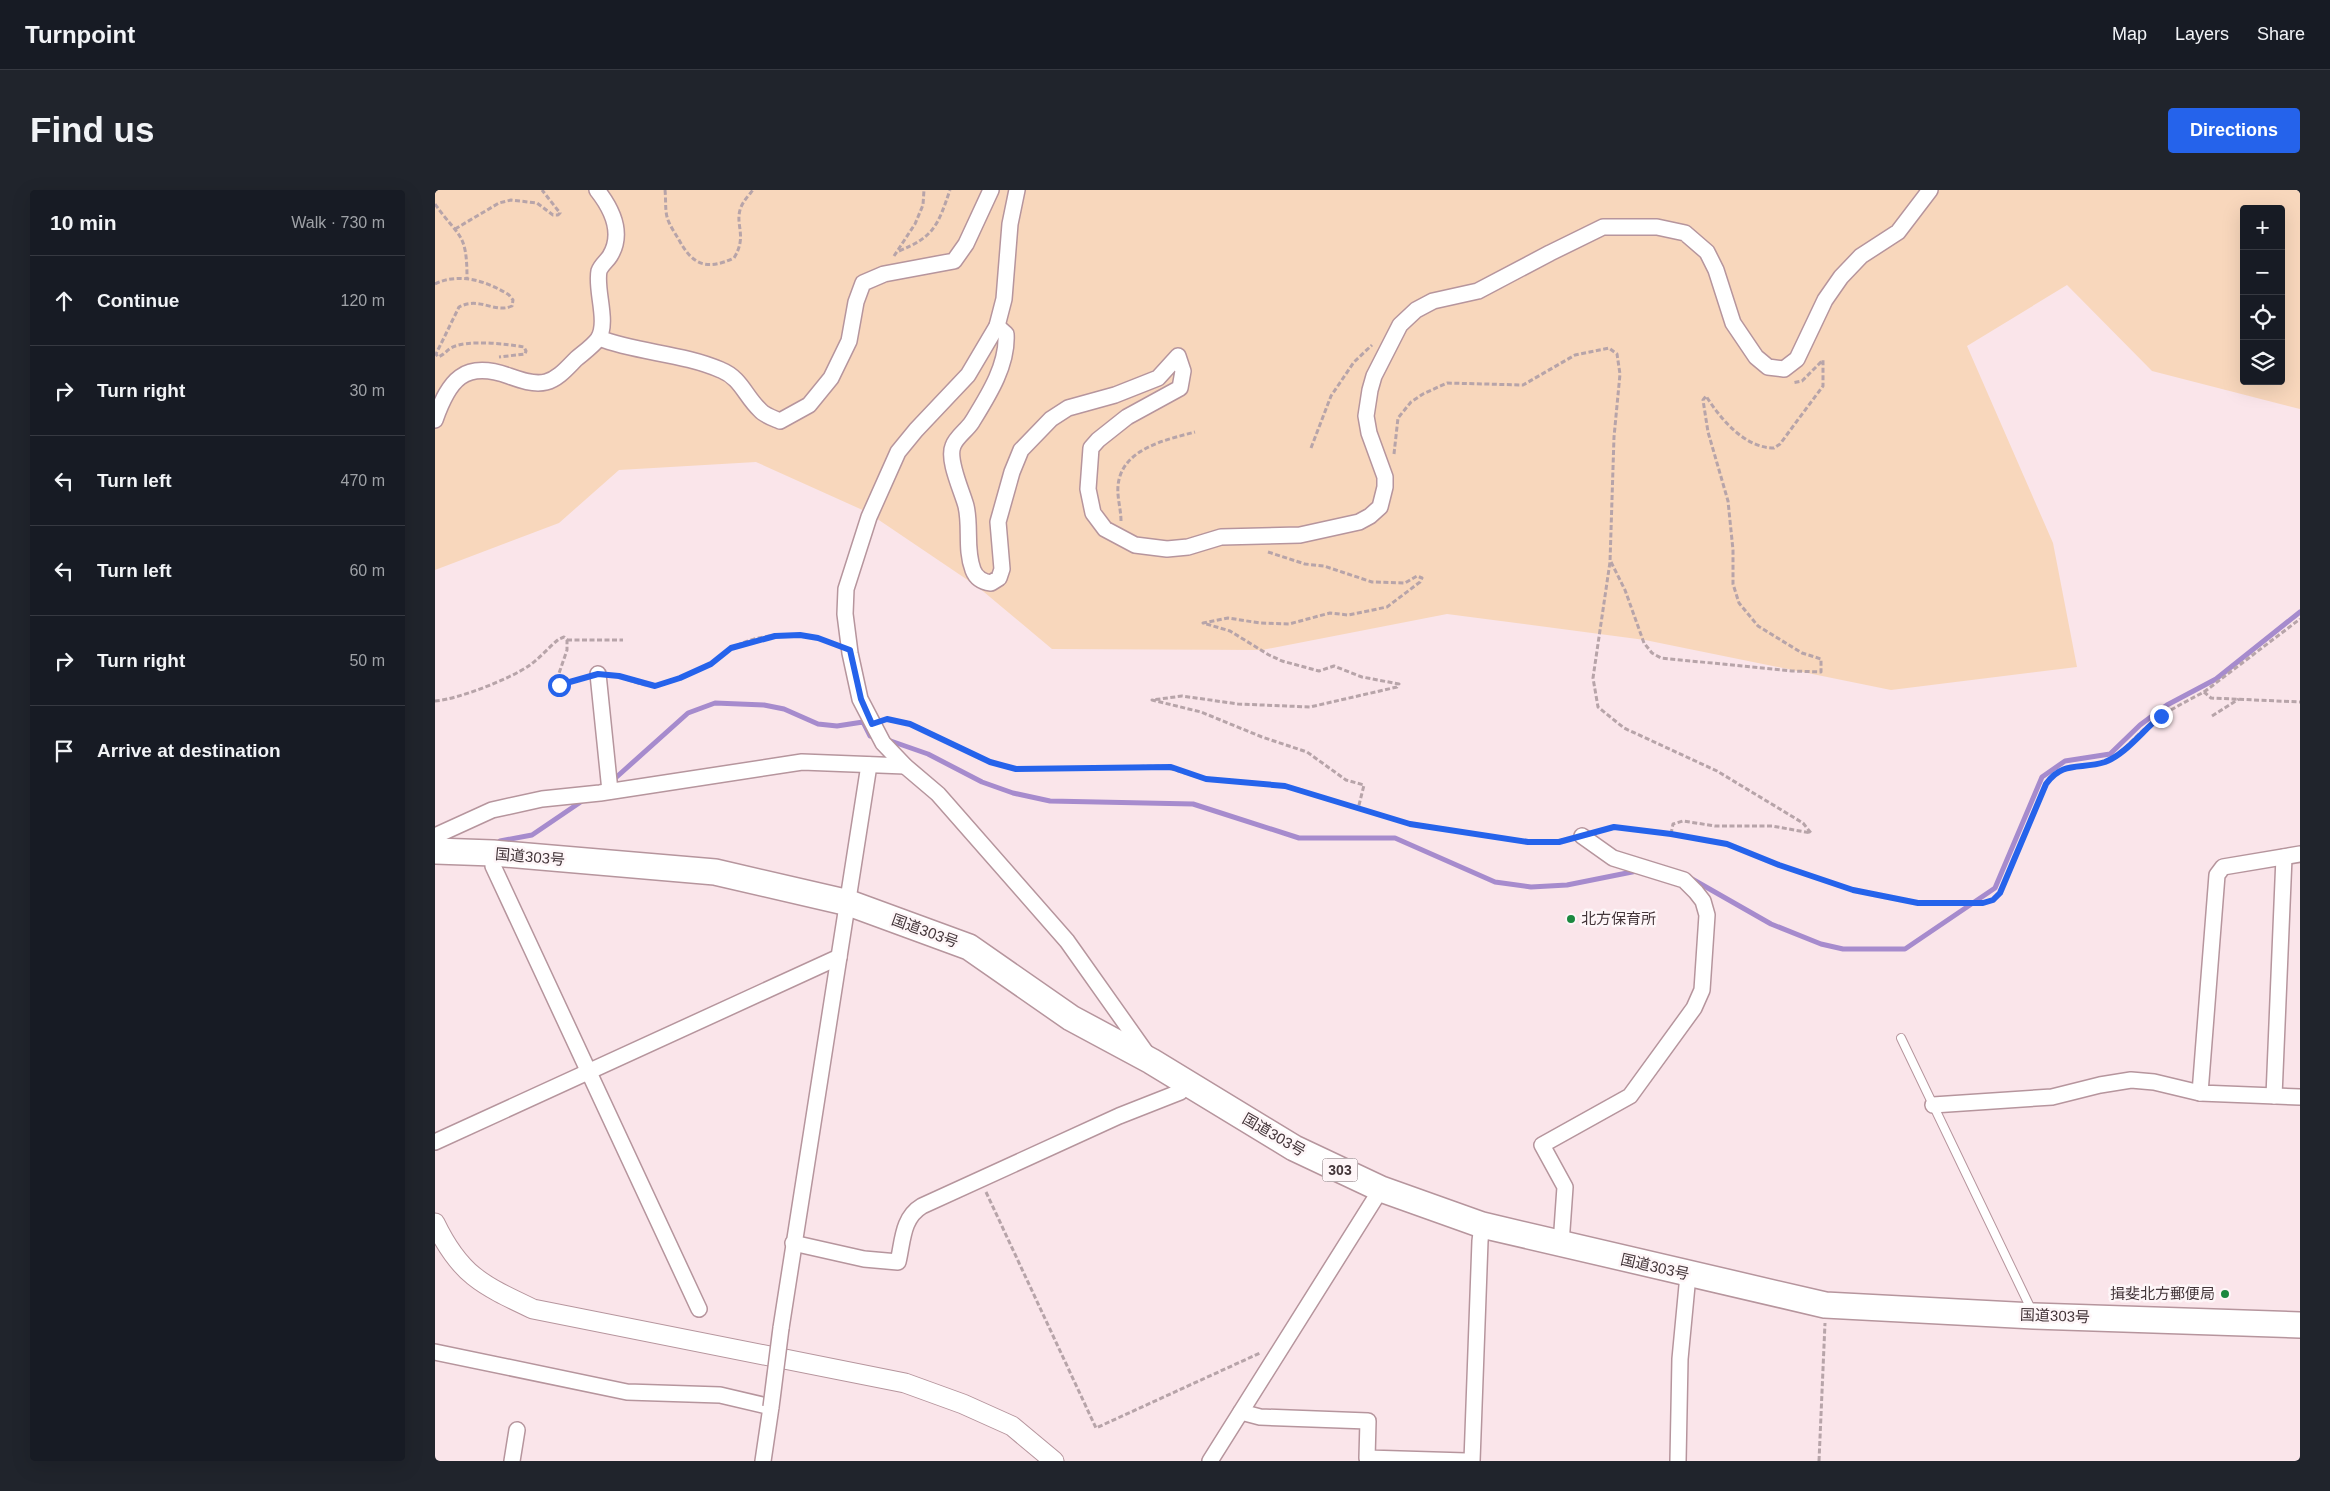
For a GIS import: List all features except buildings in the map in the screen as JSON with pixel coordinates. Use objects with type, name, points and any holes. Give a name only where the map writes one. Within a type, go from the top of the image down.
[{"type":"highway","name":"国道303号","points":[[435,851],[493,853],[715,872],[849,903],[969,947],[1071,1018],[1151,1061],[1293,1148],[1381,1189],[1483,1225],[1688,1275],[1825,1305],[2034,1316],[2300,1325]]},
{"type":"street","points":[[435,420],[444,393],[458,377],[481,370],[505,374],[526,382],[545,382],[559,376],[599,338],[602,318],[598,279],[600,268],[611,255],[618,236],[607,203],[597,190]]},
{"type":"street","points":[[599,338],[618,345],[659,352],[722,370],[740,382],[760,411],[779,421],[809,405],[831,378],[849,341],[856,302],[863,283],[884,274],[954,260],[966,244],[991,190]]},
{"type":"street","points":[[1017,190],[1010,224],[1003,298],[997,326],[968,375],[916,430],[890,466],[869,517],[846,589],[845,614],[850,650],[861,699],[883,743],[905,766],[938,794],[1067,941],[1151,1061]]},
{"type":"street","points":[[997,326],[1006,334],[1007,350],[1002,366],[971,423],[953,446],[952,461],[967,508],[968,547],[974,572],[982,581],[991,584],[999,578],[1002,569],[998,522],[1021,450],[1051,419],[1068,408],[1115,394],[1158,378],[1177,356],[1183,371],[1180,388],[1127,418],[1098,440],[1091,448],[1088,489],[1093,513],[1105,528],[1135,546],[1167,549],[1188,547],[1221,537],[1301,535],[1359,522],[1370,516],[1380,507],[1385,487],[1385,476],[1369,433],[1366,416],[1370,390],[1378,368],[1400,325],[1416,310],[1433,301],[1478,292],[1550,253],[1603,228],[1657,227],[1685,234],[1707,252],[1716,270],[1733,323],[1756,357],[1768,367],[1784,368],[1797,359],[1821,306],[1841,277],[1861,256],[1898,232],[1930,190]]},
{"type":"street","points":[[598,674],[610,791]]},
{"type":"street","points":[[435,836],[491,810],[542,799],[610,791],[802,762],[905,766]]},
{"type":"street","points":[[763,1461],[793,1243],[845,914],[849,903],[869,765]]},
{"type":"street","points":[[1561,1244],[1565,1187],[1542,1144],[1630,1096],[1694,1008],[1703,990],[1707,915],[1703,901],[1684,880],[1613,858],[1582,836]]},
{"type":"street","points":[[493,853],[493,866],[699,1309]]},
{"type":"street","points":[[2200,1093],[2217,875],[2223,867],[2300,854]]},
{"type":"street","points":[[2274,1096],[2284,857]]},
{"type":"street","points":[[435,1142],[839,957]]},
{"type":"street","points":[[1933,1105],[2052,1097],[2100,1085],[2131,1080],[2154,1082],[2200,1093],[2300,1097]]},
{"type":"street","points":[[793,1243],[865,1259],[898,1262],[907,1222],[912,1212],[1119,1116],[1180,1092],[1188,1083]]},
{"type":"street","points":[[1210,1461],[1381,1189]]},
{"type":"street","points":[[435,1223],[445,1244],[466,1272],[495,1291],[533,1309],[905,1383],[963,1404],[1013,1426],[1054,1461]]},
{"type":"street","points":[[1472,1461],[1480,1241],[1483,1225]]},
{"type":"street","points":[[1678,1461],[1680,1360],[1688,1275]]},
{"type":"street","points":[[435,1352],[627,1392],[721,1395],[771,1407]]},
{"type":"street","points":[[1241,1412],[1261,1417],[1367,1421],[1367,1458],[1466,1461]]},
{"type":"street","points":[[513,1461],[517,1430]]},
{"type":"lane","points":[[1901,1038],[2034,1316]]},
{"type":"path","points":[[455,228],[499,203],[511,200],[537,203],[553,215],[558,215],[560,213],[558,209],[542,190]]},
{"type":"path","points":[[665,190],[667,218],[686,253],[696,262],[705,265],[725,262],[734,258],[742,239],[741,206],[753,190]]},
{"type":"path","points":[[898,252],[915,224],[923,205],[924,190]]},
{"type":"path","points":[[884,274],[888,261],[898,252],[925,238],[931,232],[950,190]]},
{"type":"path","points":[[435,204],[455,228],[465,245],[467,278]]},
{"type":"path","points":[[435,284],[444,280],[467,278],[509,295],[513,300],[512,306],[502,308],[476,302],[459,307],[436,354],[438,357],[443,356],[450,348],[459,345],[486,343],[524,348],[526,351],[525,354],[484,360],[481,362],[481,370]]},
{"type":"path","points":[[1311,448],[1331,396],[1354,362],[1392,326],[1400,325]]},
{"type":"path","points":[[1394,459],[1398,418],[1411,402],[1423,394],[1447,383],[1523,385],[1575,355],[1609,348],[1617,354],[1620,374],[1614,437],[1610,562],[1593,678],[1598,707],[1623,728],[1717,771],[1803,823],[1811,833],[1772,826],[1715,826],[1683,820],[1673,824],[1671,834]]},
{"type":"path","points":[[1610,562],[1625,590],[1644,643],[1652,653],[1661,658],[1792,671],[1821,672],[1821,659],[1801,654],[1758,626],[1739,603],[1733,584],[1733,550],[1728,501],[1705,416],[1703,400],[1706,396],[1719,416],[1753,443],[1767,448],[1780,444],[1823,386],[1823,360],[1802,381],[1796,382],[1781,382],[1775,375],[1774,368]]},
{"type":"path","points":[[1117,536],[1121,511],[1118,488],[1120,474],[1125,464],[1135,454],[1153,445],[1195,432]]},
{"type":"path","points":[[1267,552],[1305,564],[1324,566],[1372,582],[1405,583],[1417,576],[1422,578],[1420,582],[1387,607],[1348,615],[1330,613],[1289,624],[1260,623],[1229,618],[1203,623],[1230,631],[1282,661],[1319,671],[1334,666],[1362,677],[1393,681],[1399,684],[1397,687],[1310,707],[1238,704],[1182,696],[1152,700],[1201,712],[1262,737],[1307,752],[1346,780],[1364,785],[1358,809]]},
{"type":"path","points":[[872,724],[887,719],[910,724],[990,762],[1016,769],[1161,766],[1206,779],[1285,786],[1410,824],[1528,842],[1559,842],[1614,827],[1671,834],[1727,844],[1779,865],[1853,890],[1918,903],[1983,903],[1993,900],[2000,893],[2046,784],[2052,776],[2069,766],[2105,762],[2117,755],[2161,716],[2204,692],[2300,619]]},
{"type":"path","points":[[567,640],[567,650],[555,685],[598,674],[619,676],[655,686],[680,678],[711,664],[731,648],[775,636],[800,635],[818,638],[850,650]]},
{"type":"path","points":[[435,701],[457,698],[521,671],[532,664],[559,639],[564,637],[567,640],[623,640]]},
{"type":"path","points":[[2204,692],[2211,698],[2300,702]]},
{"type":"path","points":[[2213,716],[2235,704],[2239,699]]},
{"type":"path","points":[[981,1180],[1096,1428],[1241,1360],[1273,1348],[1281,1348]]},
{"type":"path","points":[[1819,1461],[1825,1305]]},
{"type":"shaded area","points":[[435,190],[2300,190],[2300,409],[2152,371],[2067,285],[1967,346],[2053,543],[2077,667],[1891,690],[1645,640],[1447,614],[1262,650],[1052,649],[978,587],[867,512],[756,462],[619,470],[559,523],[435,570]]},
{"type":"waterway","points":[[1692,879],[1771,924],[1821,944],[1843,949],[1905,949],[1995,888],[2042,777],[2065,761],[2110,754],[2140,725],[2167,705],[2216,679],[2300,612]]},
{"type":"waterway","points":[[611,782],[688,713],[715,703],[764,705],[784,709],[818,724],[837,726],[863,722],[870,736],[876,737]]},
{"type":"waterway","points":[[885,739],[928,754],[982,782],[1013,793],[1050,801],[1193,804],[1299,838],[1395,838],[1495,882],[1531,887],[1567,885],[1637,871]]},
{"type":"waterway","points":[[500,841],[532,835],[585,799]]},
{"type":"place","name":"北方保育所","points":[[1571,919]]},
{"type":"place","name":"揖斐北方郵便局","points":[[2225,1294]]},
{"type":"route","points":[[559,685],[570,680],[598,674],[619,676],[655,686],[680,678],[711,664],[731,648],[775,636],[800,635],[818,638],[850,650],[861,699],[872,724],[887,719],[898,720],[990,762],[1016,769],[1171,767],[1206,779],[1259,782],[1285,786],[1410,824],[1528,842],[1559,842],[1614,827],[1671,834],[1727,844],[1779,865],[1853,890],[1918,903],[1983,903],[1993,900],[2000,893],[2046,784],[2052,776],[2059,770],[2069,766],[2105,762],[2117,755],[2146,727],[2161,716]]}]
